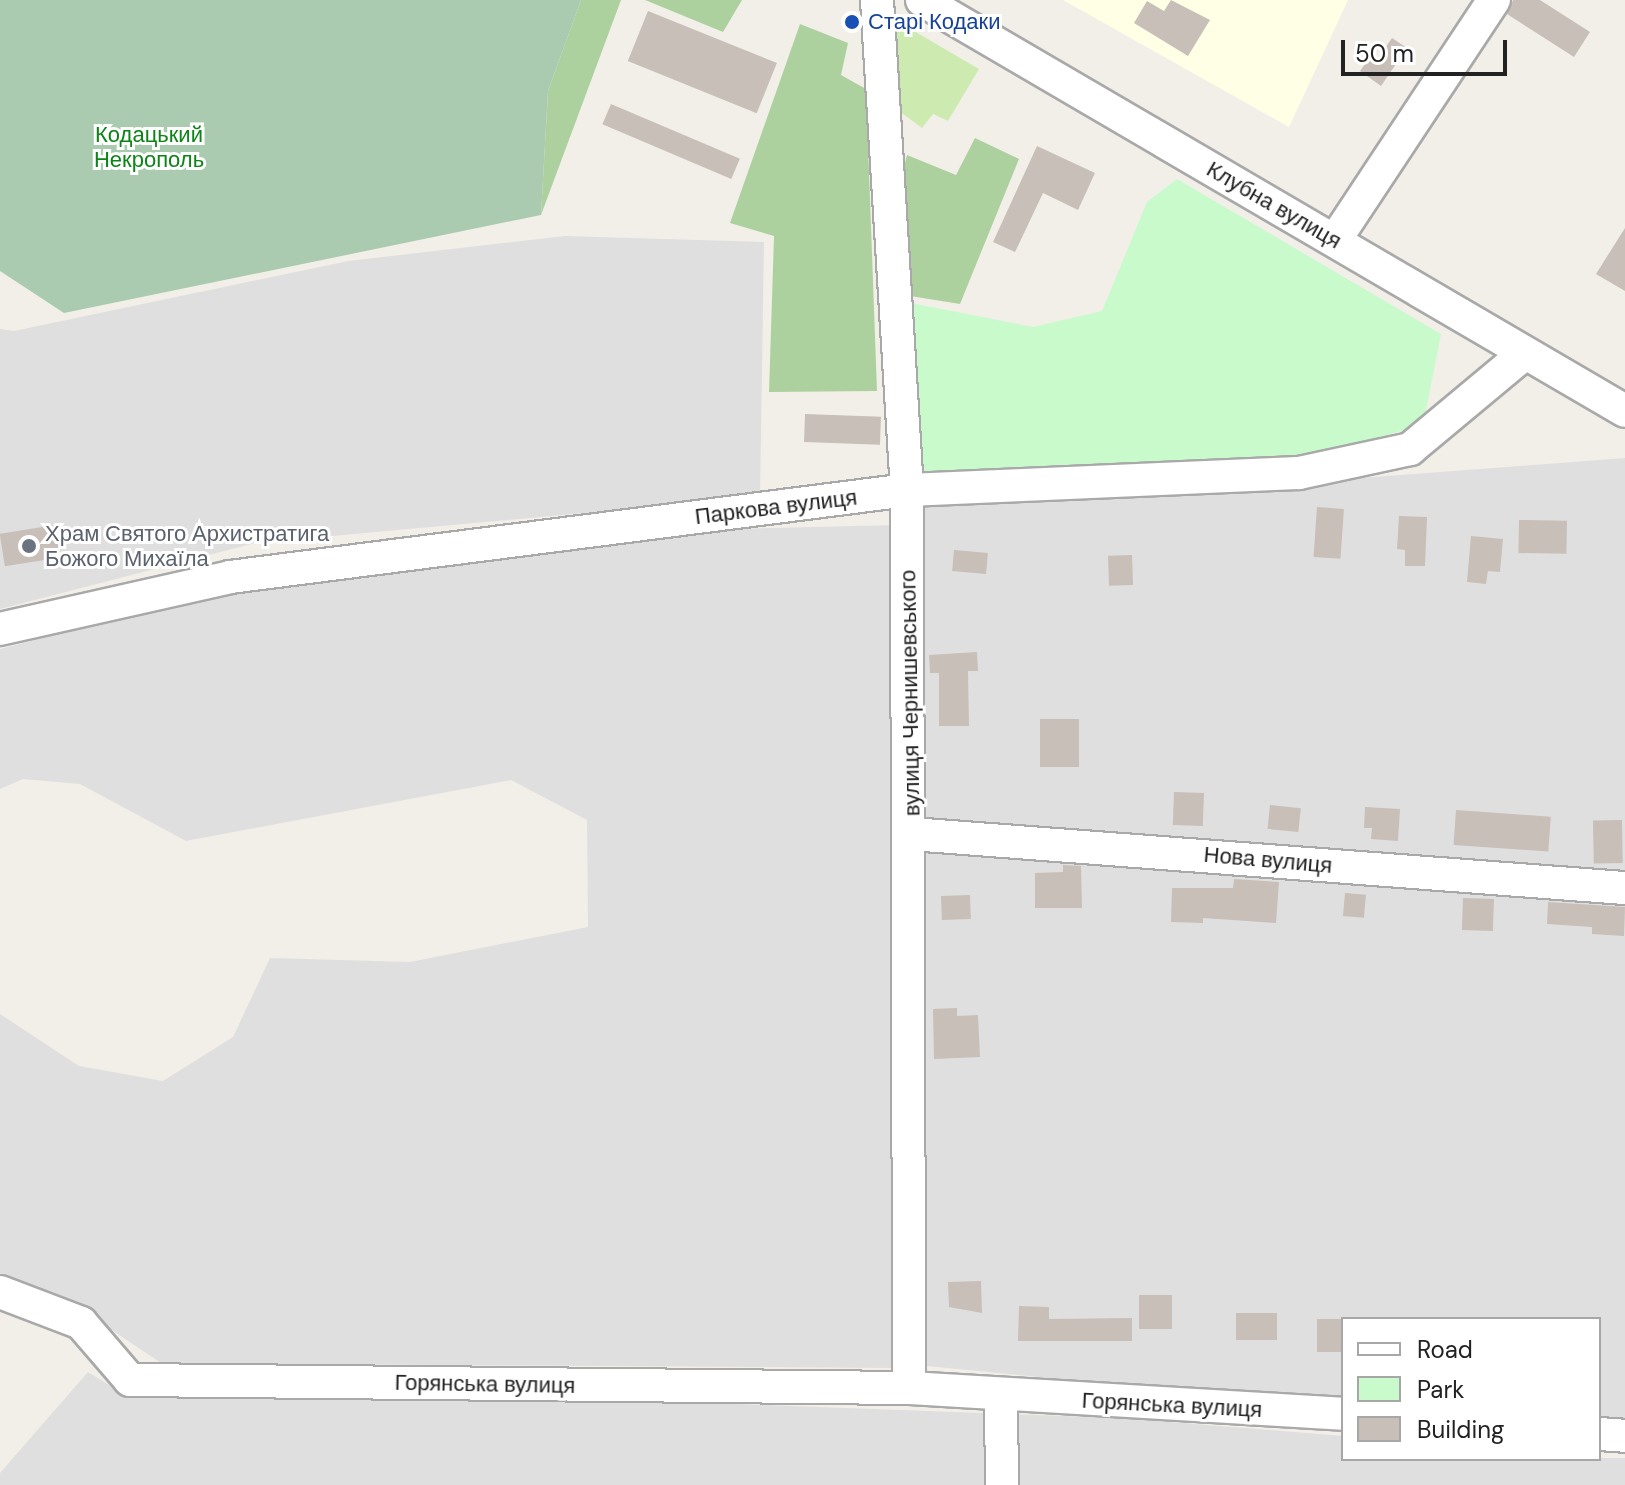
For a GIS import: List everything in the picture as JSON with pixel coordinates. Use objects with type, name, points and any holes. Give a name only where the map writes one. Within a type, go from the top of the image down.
[{"type":"street","name":"вулиця Чернишевського","points":[[877,0],[907,490],[911,834],[909,1388]]},
{"type":"street","points":[[1335,240],[1494,0]]},
{"type":"street","name":"Клубна вулиця","points":[[926,1],[1335,240],[1523,355],[1625,411]]},
{"type":"street","name":"Паркова вулиця","points":[[0,629],[230,577],[907,490],[1299,473],[1410,449],[1523,355]]},
{"type":"street","name":"Нова вулиця","points":[[911,834],[1625,888]]},
{"type":"street","name":"Горянська вулиця","points":[[0,1292],[81,1323],[130,1380],[909,1388],[1001,1396],[1341,1414]]},
{"type":"street","points":[[1001,1396],[1002,1485]]},
{"type":"street","points":[[1601,1434],[1625,1436]]},
{"type":"shaded area","points":[[1063,0],[1348,0],[1289,127]]},
{"type":"shaded area","points":[[565,236],[764,242],[760,497],[255,543],[0,609],[0,329],[14,331],[348,261]]},
{"type":"shaded area","points":[[1625,458],[1625,1418],[1601,1417],[1601,1317],[1341,1317],[1341,1407],[917,1365],[915,496],[1348,479]]},
{"type":"shaded area","points":[[896,525],[895,1368],[161,1363],[94,1318],[0,1273],[0,1014],[79,1066],[163,1081],[233,1037],[270,958],[410,962],[588,927],[587,820],[511,780],[186,841],[80,784],[23,779],[0,789],[0,649],[199,598],[691,530]]},
{"type":"shaded area","points":[[88,1372],[127,1396],[487,1395],[1121,1418],[1341,1436],[1341,1461],[1601,1461],[1601,1458],[1625,1458],[1625,1485],[0,1485],[0,1473]]},
{"type":"green space","name":"Кодацький Некрополь","points":[[0,0],[581,0],[548,91],[541,215],[64,313],[0,271]]},
{"type":"green space","points":[[581,0],[621,0],[541,215],[548,91]]},
{"type":"green space","points":[[645,0],[742,0],[723,32]]},
{"type":"green space","points":[[800,24],[848,43],[841,75],[866,89],[877,391],[769,392],[774,236],[730,223]]},
{"type":"green space","points":[[894,27],[914,31],[979,69],[948,121],[933,114],[922,128],[899,111]]},
{"type":"green space","points":[[975,138],[1019,159],[960,304],[910,296],[897,193],[907,155],[956,175]]},
{"type":"green space","points":[[1177,179],[1441,334],[1423,425],[1289,462],[919,483],[911,303],[1033,327],[1102,311],[1147,202]]},
{"type":"building","points":[[1171,0],[1210,20],[1188,56],[1134,23],[1147,1],[1164,11]]},
{"type":"building","points":[[1513,0],[1540,0],[1590,32],[1574,57],[1507,14]]},
{"type":"building","points":[[648,11],[777,63],[757,113],[628,61]]},
{"type":"building","points":[[1392,38],[1407,48],[1381,86],[1360,71],[1370,57],[1376,61]]},
{"type":"building","points":[[611,104],[740,159],[731,179],[602,124]]},
{"type":"building","points":[[1037,146],[1095,173],[1078,210],[1043,193],[1015,252],[993,242]]},
{"type":"building","points":[[1625,228],[1625,291],[1596,274]]},
{"type":"building","points":[[805,414],[881,417],[880,445],[804,442]]},
{"type":"building","points":[[1317,507],[1344,509],[1340,559],[1314,557]]},
{"type":"building","points":[[1399,516],[1427,517],[1425,566],[1405,566],[1405,550],[1397,549]]},
{"type":"building","points":[[1519,520],[1567,521],[1566,554],[1518,553]]},
{"type":"building","name":"Храм Святого Архистратига Божого Михаїла","points":[[55,525],[60,558],[5,566],[0,534]]},
{"type":"building","points":[[1471,536],[1503,539],[1500,572],[1488,571],[1486,584],[1467,582]]},
{"type":"building","points":[[954,550],[988,553],[986,574],[952,571]]},
{"type":"building","points":[[1132,555],[1133,585],[1109,586],[1108,556]]},
{"type":"building","points":[[977,652],[978,671],[968,671],[969,726],[939,726],[939,673],[930,673],[929,655]]},
{"type":"building","points":[[1040,719],[1079,719],[1079,767],[1040,767]]},
{"type":"building","points":[[1174,792],[1204,793],[1203,826],[1173,825]]},
{"type":"building","points":[[1270,805],[1301,808],[1298,832],[1267,829]]},
{"type":"building","points":[[1365,807],[1400,809],[1398,841],[1371,839],[1372,828],[1364,828]]},
{"type":"building","points":[[1456,810],[1551,817],[1548,852],[1454,845]]},
{"type":"building","points":[[1622,820],[1623,863],[1594,863],[1593,821]]},
{"type":"building","points":[[1063,865],[1081,866],[1082,908],[1035,908],[1035,873],[1063,872]]},
{"type":"building","points":[[1234,879],[1279,882],[1276,923],[1203,918],[1203,923],[1171,922],[1172,888],[1233,888]]},
{"type":"building","points":[[1345,893],[1366,895],[1364,918],[1343,916]]},
{"type":"building","points":[[970,895],[971,919],[942,920],[941,896]]},
{"type":"building","points":[[1463,898],[1494,899],[1493,931],[1462,930]]},
{"type":"building","points":[[1548,902],[1625,907],[1624,936],[1592,934],[1592,927],[1547,924]]},
{"type":"building","points":[[957,1008],[957,1016],[978,1015],[980,1057],[934,1059],[933,1009]]},
{"type":"building","points":[[981,1281],[982,1313],[949,1307],[948,1282]]},
{"type":"building","points":[[1139,1295],[1172,1295],[1172,1329],[1139,1329]]},
{"type":"building","points":[[1019,1306],[1049,1307],[1049,1319],[1132,1318],[1132,1341],[1018,1341]]},
{"type":"building","points":[[1236,1313],[1277,1313],[1277,1340],[1236,1340]]},
{"type":"building","points":[[1317,1319],[1341,1319],[1341,1352],[1317,1352]]},
{"type":"place","name":"Старі Кодаки","points":[[852,22]]},
{"type":"place","name":"Храм Святого Архистратига Божого Михаїла","points":[[29,546]]}]
